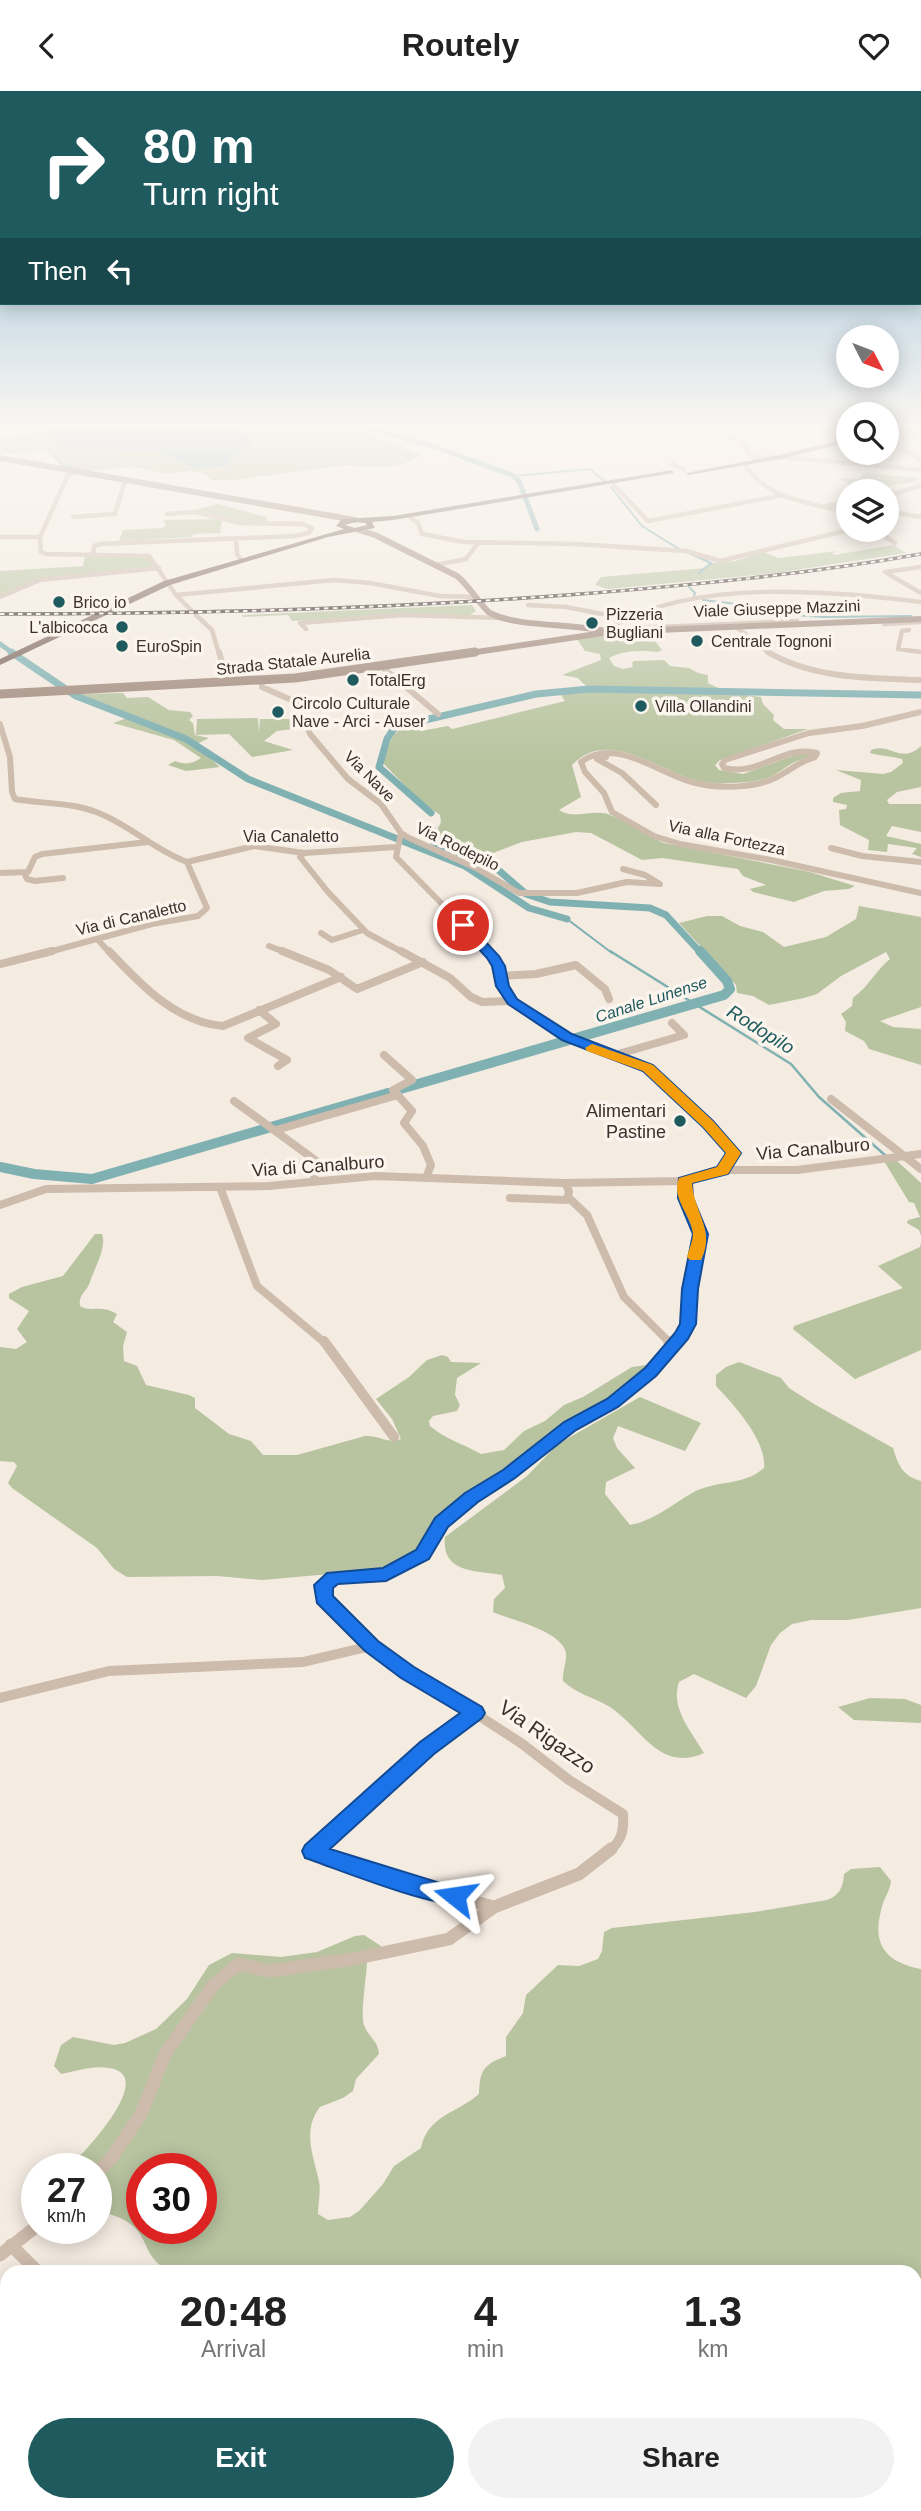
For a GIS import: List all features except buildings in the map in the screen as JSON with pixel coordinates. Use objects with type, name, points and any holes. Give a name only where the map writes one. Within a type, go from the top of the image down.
[{"type":"main road","points":[[0,662],[167,583],[324,536]]},
{"type":"main road","points":[[384,536],[469,585],[481,606],[488,612],[504,618],[610,628]]},
{"type":"main road","name":"Viale Giuseppe Mazzini","points":[[610,628],[748,628],[921,620]]},
{"type":"main road","points":[[579,625],[589,631],[610,628]]},
{"type":"main road","name":"Viale Giuseppe Mazzini","points":[[610,628],[648,629]]},
{"type":"main road","name":"Strada Statale Aurelia","points":[[0,694],[262,681],[381,666],[589,631]]},
{"type":"street","points":[[93,555],[94,546],[100,544],[281,536]]},
{"type":"street","points":[[434,536],[478,543],[567,544],[683,551],[720,561],[816,536]]},
{"type":"street","points":[[0,537],[40,537],[41,552],[44,554],[146,555],[159,568],[176,595],[212,629],[228,682]]},
{"type":"street","points":[[236,538],[237,554],[242,560]]},
{"type":"street","points":[[436,565],[466,559],[478,543]]},
{"type":"street","points":[[921,567],[885,572],[921,593]]},
{"type":"street","points":[[0,597],[40,580],[159,568]]},
{"type":"street","points":[[176,595],[343,580],[407,592],[476,597]]},
{"type":"street","points":[[610,628],[623,618],[654,606],[706,597],[839,593],[921,602]]},
{"type":"street","points":[[528,605],[566,607],[623,618]]},
{"type":"street","points":[[471,617],[479,613],[478,608],[481,606]]},
{"type":"street","points":[[306,629],[300,623],[402,615],[504,618]]},
{"type":"street","name":"Viale Giuseppe Mazzini","points":[[634,628],[921,620]]},
{"type":"street","points":[[748,628],[756,644],[790,663],[836,676],[921,680]]},
{"type":"street","points":[[909,630],[902,631],[898,649],[921,652]]},
{"type":"street","points":[[381,666],[438,714]]},
{"type":"street","name":"Via Nave","points":[[262,681],[262,687],[298,703],[310,734],[348,779],[381,804],[398,840],[396,857],[492,956],[501,976],[502,986],[513,1001]]},
{"type":"street","name":"Via alla Fortezza","points":[[921,712],[862,726],[809,733],[725,760],[722,764],[730,771],[743,772],[802,750],[817,753],[814,757],[793,763],[777,777],[758,782],[704,784],[608,752],[591,754],[581,762],[585,772],[604,793],[612,812],[654,836],[680,844],[771,860],[921,893]]},
{"type":"street","points":[[0,724],[3,742],[10,757],[12,792],[15,799],[94,811],[124,824],[165,854],[187,862]]},
{"type":"street","points":[[639,761],[623,757],[597,759],[614,765],[628,775],[656,805]]},
{"type":"street","name":"Via Canaletto","points":[[187,862],[254,846],[304,853],[398,840]]},
{"type":"street","name":"Via Rodepilo","points":[[398,840],[426,847],[476,868],[519,893],[588,892],[627,882],[660,884],[645,875],[623,869]]},
{"type":"street","points":[[0,873],[30,871],[34,857],[42,854],[148,842]]},
{"type":"street","points":[[831,848],[862,856],[921,862]]},
{"type":"street","points":[[304,853],[300,857],[363,930],[450,978],[471,997],[482,1002],[513,1001],[567,1037],[648,1068],[728,1144],[733,1153],[722,1170]]},
{"type":"street","name":"Via di Canaletto","points":[[0,964],[205,912],[207,908],[187,862]]},
{"type":"street","points":[[24,873],[27,879],[35,881],[63,878]]},
{"type":"street","points":[[321,933],[332,940],[363,930]]},
{"type":"street","points":[[98,940],[178,1013],[187,1018],[220,1026],[341,977]]},
{"type":"street","points":[[270,946],[314,963],[361,989],[423,962]]},
{"type":"street","points":[[501,976],[536,974],[576,965],[605,989],[609,999]]},
{"type":"street","points":[[259,1010],[276,1024],[248,1038],[287,1060],[278,1066]]},
{"type":"street","points":[[615,1055],[684,1035],[672,1023]]},
{"type":"street","points":[[384,1055],[412,1080],[393,1088],[412,1111],[404,1123],[423,1146],[431,1165],[426,1178]]},
{"type":"street","points":[[276,1131],[398,1095]]},
{"type":"street","points":[[831,1100],[921,1169]]},
{"type":"street","points":[[234,1101],[315,1160],[314,1181]]},
{"type":"street","name":"Via Canalburo","points":[[722,1170],[797,1170],[921,1154]]},
{"type":"street","name":"Via di Canalburo","points":[[0,1205],[46,1189],[277,1186],[375,1176],[566,1184],[684,1181],[722,1170]]},
{"type":"street","name":"Via Rigazzo","points":[[112,2157],[141,2114],[165,2054],[214,1984],[239,1964],[268,1971],[353,1959],[444,1941],[494,1907],[579,1874],[619,1843],[624,1825],[623,1814],[569,1780],[543,1757],[371,1646],[323,1598],[324,1585],[333,1578],[386,1575],[423,1555],[442,1523],[471,1497],[509,1474],[570,1426],[612,1403],[650,1372],[683,1335],[688,1324],[690,1289],[700,1234],[685,1198],[684,1181]]},
{"type":"street","points":[[566,1184],[569,1198],[587,1215],[624,1297],[673,1346]]},
{"type":"street","points":[[220,1187],[257,1286],[267,1298],[319,1336],[342,1363],[394,1437]]},
{"type":"street","points":[[510,1198],[569,1198]]},
{"type":"street","points":[[0,1698],[109,1671],[303,1662],[371,1646]]},
{"type":"street","points":[[475,1713],[427,1748],[313,1851],[408,1884],[494,1907]]},
{"type":"street","points":[[21,2238],[6,2250],[28,2265]]},
{"type":"green space","points":[[121,536],[192,536],[192,537],[119,541]]},
{"type":"green space","points":[[893,545],[906,553],[776,573],[608,589],[595,585],[601,577],[705,568],[711,563],[735,561],[764,552],[778,558],[838,551],[833,553],[834,555]]},
{"type":"green space","points":[[85,556],[148,557],[155,566],[39,579],[0,596],[0,571],[83,566]]},
{"type":"green space","points":[[472,605],[476,611],[470,615],[412,614],[292,621],[288,615],[242,615]]},
{"type":"green space","points":[[627,633],[655,633],[655,641],[662,650],[620,653],[609,658],[614,666],[623,669],[633,667],[634,661],[664,660],[670,666],[689,668],[708,675],[708,683],[728,693],[761,697],[763,704],[774,715],[773,720],[784,729],[808,729],[720,760],[715,765],[719,770],[743,774],[806,751],[813,756],[794,762],[765,779],[717,783],[691,779],[628,753],[599,750],[585,755],[572,765],[581,797],[559,810],[569,814],[608,814],[664,843],[810,872],[855,886],[824,891],[794,902],[753,892],[750,889],[766,885],[743,876],[738,869],[662,858],[642,860],[591,833],[576,832],[522,842],[480,858],[439,842],[436,832],[441,822],[440,815],[420,801],[382,762],[395,734],[411,725],[421,731],[448,726],[452,729],[565,701],[561,695],[538,695],[541,692],[587,687],[578,678],[562,675],[601,660],[600,654],[585,651],[577,639]]},
{"type":"green space","points":[[123,693],[127,698],[148,697],[169,710],[190,712],[193,716],[189,720],[193,723],[195,735],[209,738],[195,745],[220,767],[186,771],[168,765],[175,761],[192,763],[201,758],[174,740],[113,723],[127,718],[81,694]]},
{"type":"green space","points":[[258,718],[259,733],[260,719],[295,719],[291,725],[293,729],[277,731],[264,741],[293,750],[252,757],[229,734],[196,735],[197,719]]},
{"type":"green space","points":[[921,746],[921,787],[897,792],[887,800],[889,804],[921,804],[921,832],[892,826],[886,836],[921,844],[921,857],[912,854],[917,848],[888,844],[887,852],[868,850],[869,840],[840,825],[839,810],[846,809],[847,805],[833,802],[833,798],[841,793],[860,791],[861,780],[836,770],[883,774],[891,772],[903,763],[902,759],[870,753],[871,750],[878,748],[907,754]]},
{"type":"green space","points":[[859,906],[921,917],[921,1007],[880,1021],[893,1027],[921,1029],[921,1065],[869,1049],[864,1041],[845,1031],[846,1022],[841,1014],[852,1006],[853,998],[890,959],[886,952],[841,976],[817,994],[769,1005],[753,996],[737,993],[736,985],[679,923],[707,916],[722,916],[740,926],[763,932],[784,947],[826,937],[856,919]]},
{"type":"green space","points":[[896,1160],[921,1183],[921,1236],[919,1230],[907,1223],[908,1220],[920,1217],[914,1203],[909,1202],[884,1161]]},
{"type":"green space","points":[[95,1234],[102,1234],[103,1246],[89,1285],[80,1299],[80,1306],[117,1314],[113,1322],[127,1332],[123,1346],[124,1361],[137,1366],[146,1385],[195,1398],[195,1408],[229,1434],[251,1441],[263,1455],[297,1455],[365,1436],[392,1441],[401,1439],[392,1419],[376,1399],[409,1377],[427,1360],[442,1355],[448,1357],[451,1362],[481,1363],[457,1378],[455,1395],[460,1405],[457,1411],[433,1416],[429,1421],[430,1426],[481,1454],[504,1450],[524,1431],[545,1421],[564,1405],[583,1397],[632,1367],[647,1365],[645,1371],[607,1401],[568,1421],[501,1473],[463,1496],[434,1521],[416,1550],[387,1569],[262,1580],[217,1576],[127,1577],[114,1569],[97,1548],[12,1488],[8,1483],[17,1466],[14,1462],[0,1461],[0,1347],[16,1349],[27,1342],[17,1329],[29,1311],[9,1298],[9,1294],[22,1287],[63,1276]]},
{"type":"green space","points":[[921,1243],[921,1350],[855,1379],[793,1329],[794,1326],[903,1288],[878,1266],[920,1247]]},
{"type":"green space","points":[[739,1362],[781,1378],[789,1388],[814,1404],[893,1448],[902,1469],[909,1476],[921,1481],[921,1608],[848,1620],[811,1620],[792,1624],[780,1633],[771,1645],[756,1686],[746,1698],[694,1674],[679,1682],[677,1701],[680,1710],[704,1753],[688,1758],[675,1757],[652,1745],[610,1707],[563,1681],[566,1653],[562,1645],[546,1632],[493,1612],[494,1599],[505,1588],[502,1575],[472,1571],[455,1564],[445,1549],[445,1537],[527,1476],[558,1444],[640,1397],[701,1423],[685,1451],[618,1426],[613,1438],[617,1448],[635,1468],[606,1482],[605,1494],[630,1525],[655,1516],[701,1489],[756,1474],[764,1468],[764,1458],[755,1435],[716,1386],[716,1375]]},
{"type":"green space","points":[[870,1698],[905,1699],[921,1705],[921,1723],[854,1720],[838,1707]]},
{"type":"green space","points":[[880,1867],[891,1881],[879,1920],[880,1941],[890,1956],[898,1962],[921,1969],[921,2265],[160,2265],[145,2244],[217,2244],[217,2153],[126,2153],[126,2221],[112,2215],[112,2153],[82,2153],[113,2116],[122,2099],[126,2085],[122,2074],[103,2067],[61,2074],[54,2066],[61,2045],[73,2037],[114,2045],[156,2029],[187,1999],[209,1965],[232,1953],[281,1957],[317,1952],[355,1936],[364,1935],[381,1946],[381,1951],[367,1960],[363,2012],[364,2025],[377,2045],[379,2054],[356,2079],[353,2091],[320,2107],[311,2125],[310,2134],[320,2185],[318,2214],[328,2220],[350,2217],[359,2211],[383,2184],[394,2166],[421,2148],[430,2128],[436,2122],[479,2094],[484,2069],[506,2056],[506,2037],[523,2013],[526,1995],[558,1965],[579,1966],[598,1959],[602,1951],[604,1932],[612,1928],[755,1912],[827,1900],[842,1887],[844,1874],[851,1869]]},
{"type":"waterway","points":[[658,536],[679,549]]},
{"type":"waterway","points":[[691,554],[711,563],[699,573]]},
{"type":"waterway","points":[[689,587],[695,593],[694,596]]},
{"type":"waterway","points":[[703,600],[762,607],[766,613],[823,617],[911,616]]},
{"type":"waterway","points":[[0,644],[14,654]]},
{"type":"waterway","points":[[11,652],[76,696],[186,739],[248,779],[465,866],[529,908],[567,919]]},
{"type":"waterway","name":"Canale Lunense","points":[[431,813],[379,767],[387,739],[395,727],[536,694],[589,689],[921,695]]},
{"type":"waterway","name":"Canale Lunense","points":[[432,829],[432,840],[435,843],[496,868],[526,894],[550,902],[650,908],[666,915],[701,953]]},
{"type":"waterway","name":"Rodopilo","points":[[567,919],[612,953]]},
{"type":"waterway","name":"Rodopilo","points":[[610,951],[791,1064],[819,1097],[886,1156]]},
{"type":"waterway","name":"Canale Lunense","points":[[397,1090],[724,995],[730,989],[727,981],[700,951]]},
{"type":"waterway","name":"Canale Lunense","points":[[0,1167],[34,1174],[92,1179],[388,1093]]},
{"type":"railway","points":[[0,614],[290,610],[508,599],[751,578],[921,554]]},
{"type":"slow traffic","points":[[592,1048],[648,1068],[728,1144],[733,1153],[731,1161],[722,1170],[703,1178],[684,1181],[685,1198],[700,1234],[695,1257]]},
{"type":"place","name":"Brico io","points":[[59,602]]},
{"type":"place","name":"Pizzeria Bugliani","points":[[592,623]]},
{"type":"place","name":"L'albicocca","points":[[122,627]]},
{"type":"place","name":"Centrale Tognoni","points":[[697,641]]},
{"type":"place","name":"EuroSpin","points":[[122,646]]},
{"type":"place","name":"TotalErg","points":[[353,680]]},
{"type":"place","name":"Villa Ollandini","points":[[641,706]]},
{"type":"place","name":"Circolo Culturale Nave - Arci - Auser","points":[[278,712]]},
{"type":"place","name":"Alimentari Pastine","points":[[680,1121]]},
{"type":"route","points":[[455,1896],[408,1884],[313,1851],[427,1748],[475,1713],[371,1646],[348,1620],[323,1598],[324,1585],[333,1578],[386,1575],[423,1555],[442,1523],[471,1497],[509,1474],[570,1426],[612,1403],[650,1372],[683,1335],[688,1324],[690,1289],[700,1234],[685,1198],[684,1181],[703,1178],[722,1170],[731,1161],[733,1153],[728,1144],[648,1068],[567,1037],[513,1001],[502,986],[498,966],[492,956],[463,925]]}]
